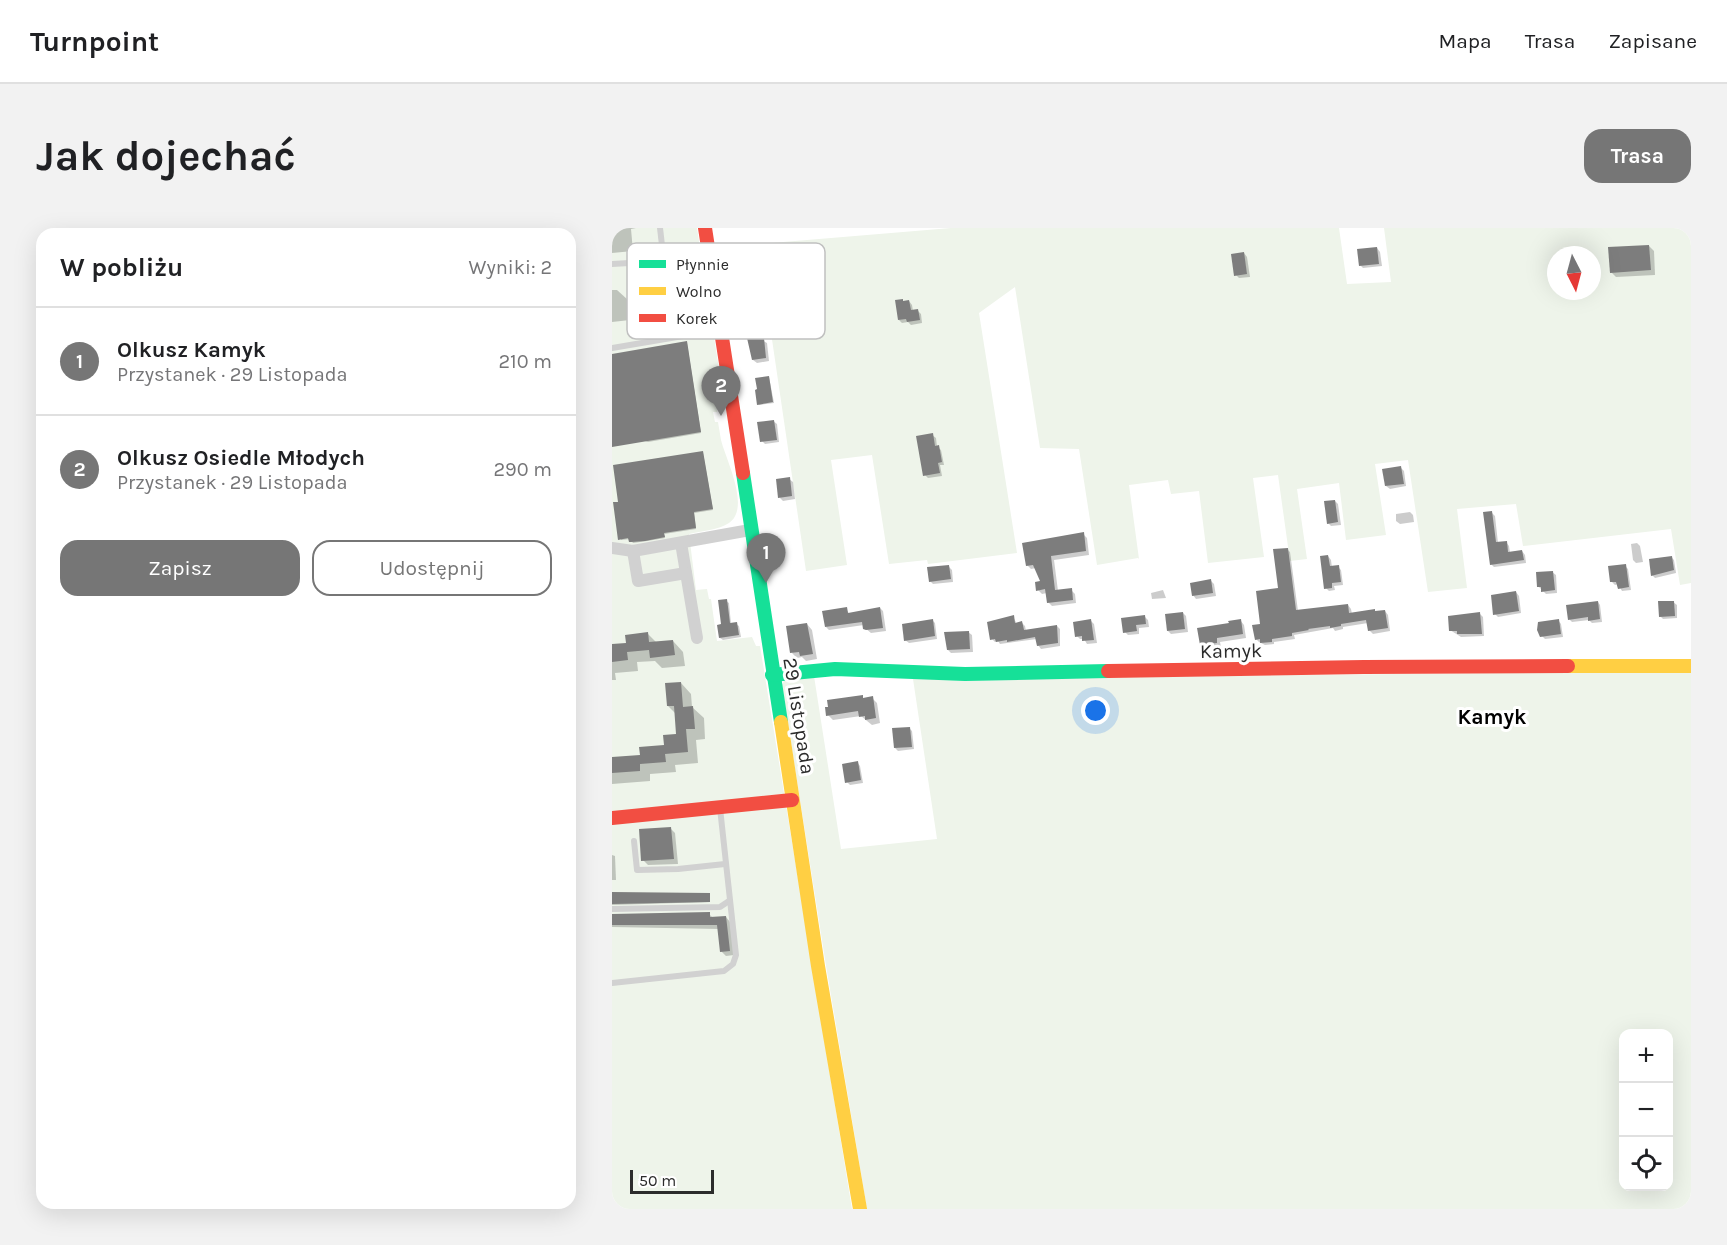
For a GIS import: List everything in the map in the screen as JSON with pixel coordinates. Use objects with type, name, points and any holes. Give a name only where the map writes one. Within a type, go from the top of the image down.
[{"type":"street","name":"29 Listopada","points":[[705,228],[707,243]]},
{"type":"street","name":"29 Listopada","points":[[722,339],[818,966],[860,1209]]},
{"type":"street","points":[[612,548],[633,551],[750,530]]},
{"type":"street","points":[[681,543],[697,638]]},
{"type":"street","points":[[633,551],[638,580],[686,573]]},
{"type":"street","name":"Kamyk","points":[[772,675],[835,669],[965,674],[1364,667],[1691,666]]},
{"type":"street","points":[[612,818],[792,800]]},
{"type":"lane","points":[[660,228],[662,243]]},
{"type":"lane","points":[[612,264],[627,263]]},
{"type":"lane","points":[[612,348],[665,339]]},
{"type":"lane","points":[[612,983],[724,971],[733,964],[736,955],[720,808]]},
{"type":"lane","points":[[634,841],[637,870],[725,864]]},
{"type":"lane","points":[[612,909],[720,908],[729,901]]},
{"type":"shaded area","points":[[612,228],[697,228],[699,243],[627,243],[627,339],[714,339],[719,369],[720,401],[717,402],[717,412],[713,412],[715,422],[718,422],[721,440],[735,483],[738,507],[729,523],[715,529],[689,534],[696,590],[707,589],[709,599],[711,599],[717,641],[752,637],[756,646],[760,646],[852,1209],[612,1209]]},
{"type":"shaded area","points":[[951,228],[1339,228],[1347,284],[1391,282],[1384,228],[1691,228],[1691,583],[1680,585],[1671,529],[1523,546],[1516,504],[1457,509],[1467,588],[1428,592],[1408,460],[1375,464],[1386,535],[1346,540],[1339,483],[1297,489],[1307,559],[1290,561],[1278,475],[1253,478],[1264,557],[1208,563],[1199,491],[1171,494],[1168,480],[1129,485],[1139,559],[1097,565],[1079,449],[1040,448],[1015,287],[979,313],[1017,553],[928,564],[927,560],[889,564],[872,455],[831,460],[847,565],[806,571],[772,339],[825,339],[825,243],[770,243]]},
{"type":"shaded area","points":[[1691,671],[1691,1209],[867,1209],[826,966],[782,685],[784,681],[814,676],[841,849],[937,839],[913,679]]},
{"type":"building","points":[[1649,245],[1651,270],[1610,273],[1608,247]]},
{"type":"building","points":[[1377,247],[1379,264],[1359,266],[1357,249]]},
{"type":"building","points":[[1244,252],[1247,274],[1234,276],[1231,254]]},
{"type":"building","points":[[903,299],[903,301],[909,300],[911,310],[918,309],[920,320],[907,322],[906,319],[898,320],[895,300]]},
{"type":"building","points":[[747,339],[764,339],[766,358],[752,360]]},
{"type":"building","points":[[687,341],[701,432],[612,447],[612,354]]},
{"type":"building","points":[[769,376],[773,402],[757,405],[755,378]]},
{"type":"building","points":[[774,420],[777,440],[760,442],[757,422]]},
{"type":"building","points":[[933,433],[935,446],[939,445],[942,462],[938,463],[940,473],[923,476],[916,436]]},
{"type":"building","points":[[703,451],[713,509],[694,512],[696,528],[664,533],[665,537],[645,541],[629,542],[628,538],[618,540],[613,502],[618,502],[613,465]]},
{"type":"building","points":[[1401,466],[1404,484],[1385,486],[1382,469]]},
{"type":"building","points":[[790,477],[792,496],[778,498],[776,479]]},
{"type":"building","points":[[1335,500],[1338,522],[1327,524],[1324,501]]},
{"type":"building","points":[[1492,511],[1496,542],[1507,541],[1508,552],[1522,550],[1524,560],[1490,565],[1483,512]]},
{"type":"building","points":[[1084,532],[1086,551],[1051,556],[1055,590],[1072,588],[1073,600],[1047,603],[1045,589],[1036,591],[1035,582],[1040,581],[1033,565],[1026,566],[1022,543]]},
{"type":"building","points":[[1288,548],[1296,610],[1348,604],[1349,613],[1375,609],[1375,611],[1385,610],[1388,628],[1368,631],[1366,620],[1330,628],[1330,626],[1308,629],[1292,633],[1292,636],[1272,639],[1272,642],[1260,643],[1260,639],[1255,640],[1252,625],[1260,624],[1256,591],[1278,588],[1273,549]]},
{"type":"building","points":[[1328,555],[1330,566],[1339,565],[1341,582],[1332,583],[1332,588],[1324,589],[1320,556]]},
{"type":"building","points":[[1672,556],[1674,570],[1651,576],[1649,559]]},
{"type":"building","points":[[1626,564],[1629,587],[1618,589],[1616,582],[1610,582],[1608,566]]},
{"type":"building","points":[[949,565],[951,579],[929,582],[927,567]]},
{"type":"building","points":[[1553,571],[1555,590],[1541,592],[1541,587],[1537,587],[1536,572]]},
{"type":"building","points":[[1211,579],[1213,593],[1192,596],[1190,583]]},
{"type":"building","points":[[1516,591],[1519,611],[1493,615],[1491,595]]},
{"type":"building","points":[[727,599],[730,623],[737,622],[739,635],[719,638],[717,625],[721,624],[718,600]]},
{"type":"building","points":[[1598,601],[1600,619],[1588,621],[1588,617],[1568,620],[1566,605]]},
{"type":"building","points":[[1658,601],[1674,601],[1675,616],[1659,617]]},
{"type":"building","points":[[847,607],[848,613],[880,607],[883,628],[866,630],[863,629],[862,622],[825,627],[822,611]]},
{"type":"building","points":[[1183,612],[1185,629],[1167,631],[1165,614]]},
{"type":"building","points":[[1480,612],[1482,634],[1457,634],[1457,631],[1449,631],[1448,616]]},
{"type":"building","points":[[1014,615],[1015,623],[1022,621],[1024,630],[1057,625],[1058,643],[1037,646],[1035,637],[1007,642],[1007,640],[996,642],[995,639],[990,640],[987,622]]},
{"type":"building","points":[[1145,615],[1146,624],[1136,625],[1137,631],[1123,633],[1121,618]]},
{"type":"building","points":[[933,619],[935,636],[904,641],[902,624]]},
{"type":"building","points":[[1091,619],[1094,640],[1082,641],[1082,636],[1075,637],[1073,622]]},
{"type":"building","points":[[1241,619],[1243,634],[1217,638],[1217,643],[1200,645],[1197,628]]},
{"type":"building","points":[[1559,619],[1561,634],[1540,637],[1537,630],[1538,622]]},
{"type":"building","points":[[807,623],[813,654],[800,656],[799,652],[790,653],[786,626]]},
{"type":"building","points":[[969,631],[970,649],[947,650],[944,632]]},
{"type":"building","points":[[648,632],[649,642],[673,640],[675,655],[650,658],[649,650],[627,652],[628,660],[612,662],[612,644],[626,643],[625,635]]},
{"type":"building","points":[[681,682],[683,707],[693,706],[695,729],[686,729],[688,752],[665,754],[666,762],[640,764],[640,771],[612,773],[612,757],[640,755],[639,747],[664,745],[663,735],[676,734],[674,706],[667,706],[665,683]]},
{"type":"building","points":[[863,695],[863,698],[873,696],[876,718],[865,720],[865,716],[859,717],[858,711],[826,716],[827,700]]},
{"type":"building","points":[[910,727],[912,747],[894,748],[892,728]]},
{"type":"building","points":[[858,761],[861,780],[845,783],[842,764]]},
{"type":"building","points":[[671,827],[674,859],[641,861],[639,829]]},
{"type":"building","points":[[612,892],[710,893],[710,902],[612,904]]},
{"type":"building","points":[[710,912],[710,917],[726,916],[730,951],[720,952],[717,925],[612,925],[612,914]]},
{"type":"traffic: fast","points":[[743,473],[781,722]]},
{"type":"traffic: fast","points":[[772,675],[835,669],[965,674],[1108,671]]},
{"type":"traffic: slow","points":[[1568,666],[1691,666]]},
{"type":"traffic: slow","points":[[781,722],[818,966],[860,1209]]},
{"type":"traffic: jam","points":[[705,228],[707,243]]},
{"type":"traffic: jam","points":[[722,339],[743,473]]},
{"type":"traffic: jam","points":[[1108,671],[1568,666]]},
{"type":"traffic: jam","points":[[612,818],[792,800]]},
{"type":"place","name":"Olkusz Osiedle Młodych","points":[[721,416]]},
{"type":"place","name":"Olkusz Kamyk","points":[[766,583]]},
{"type":"district","name":"Kamyk","points":[[1492,717]]}]
